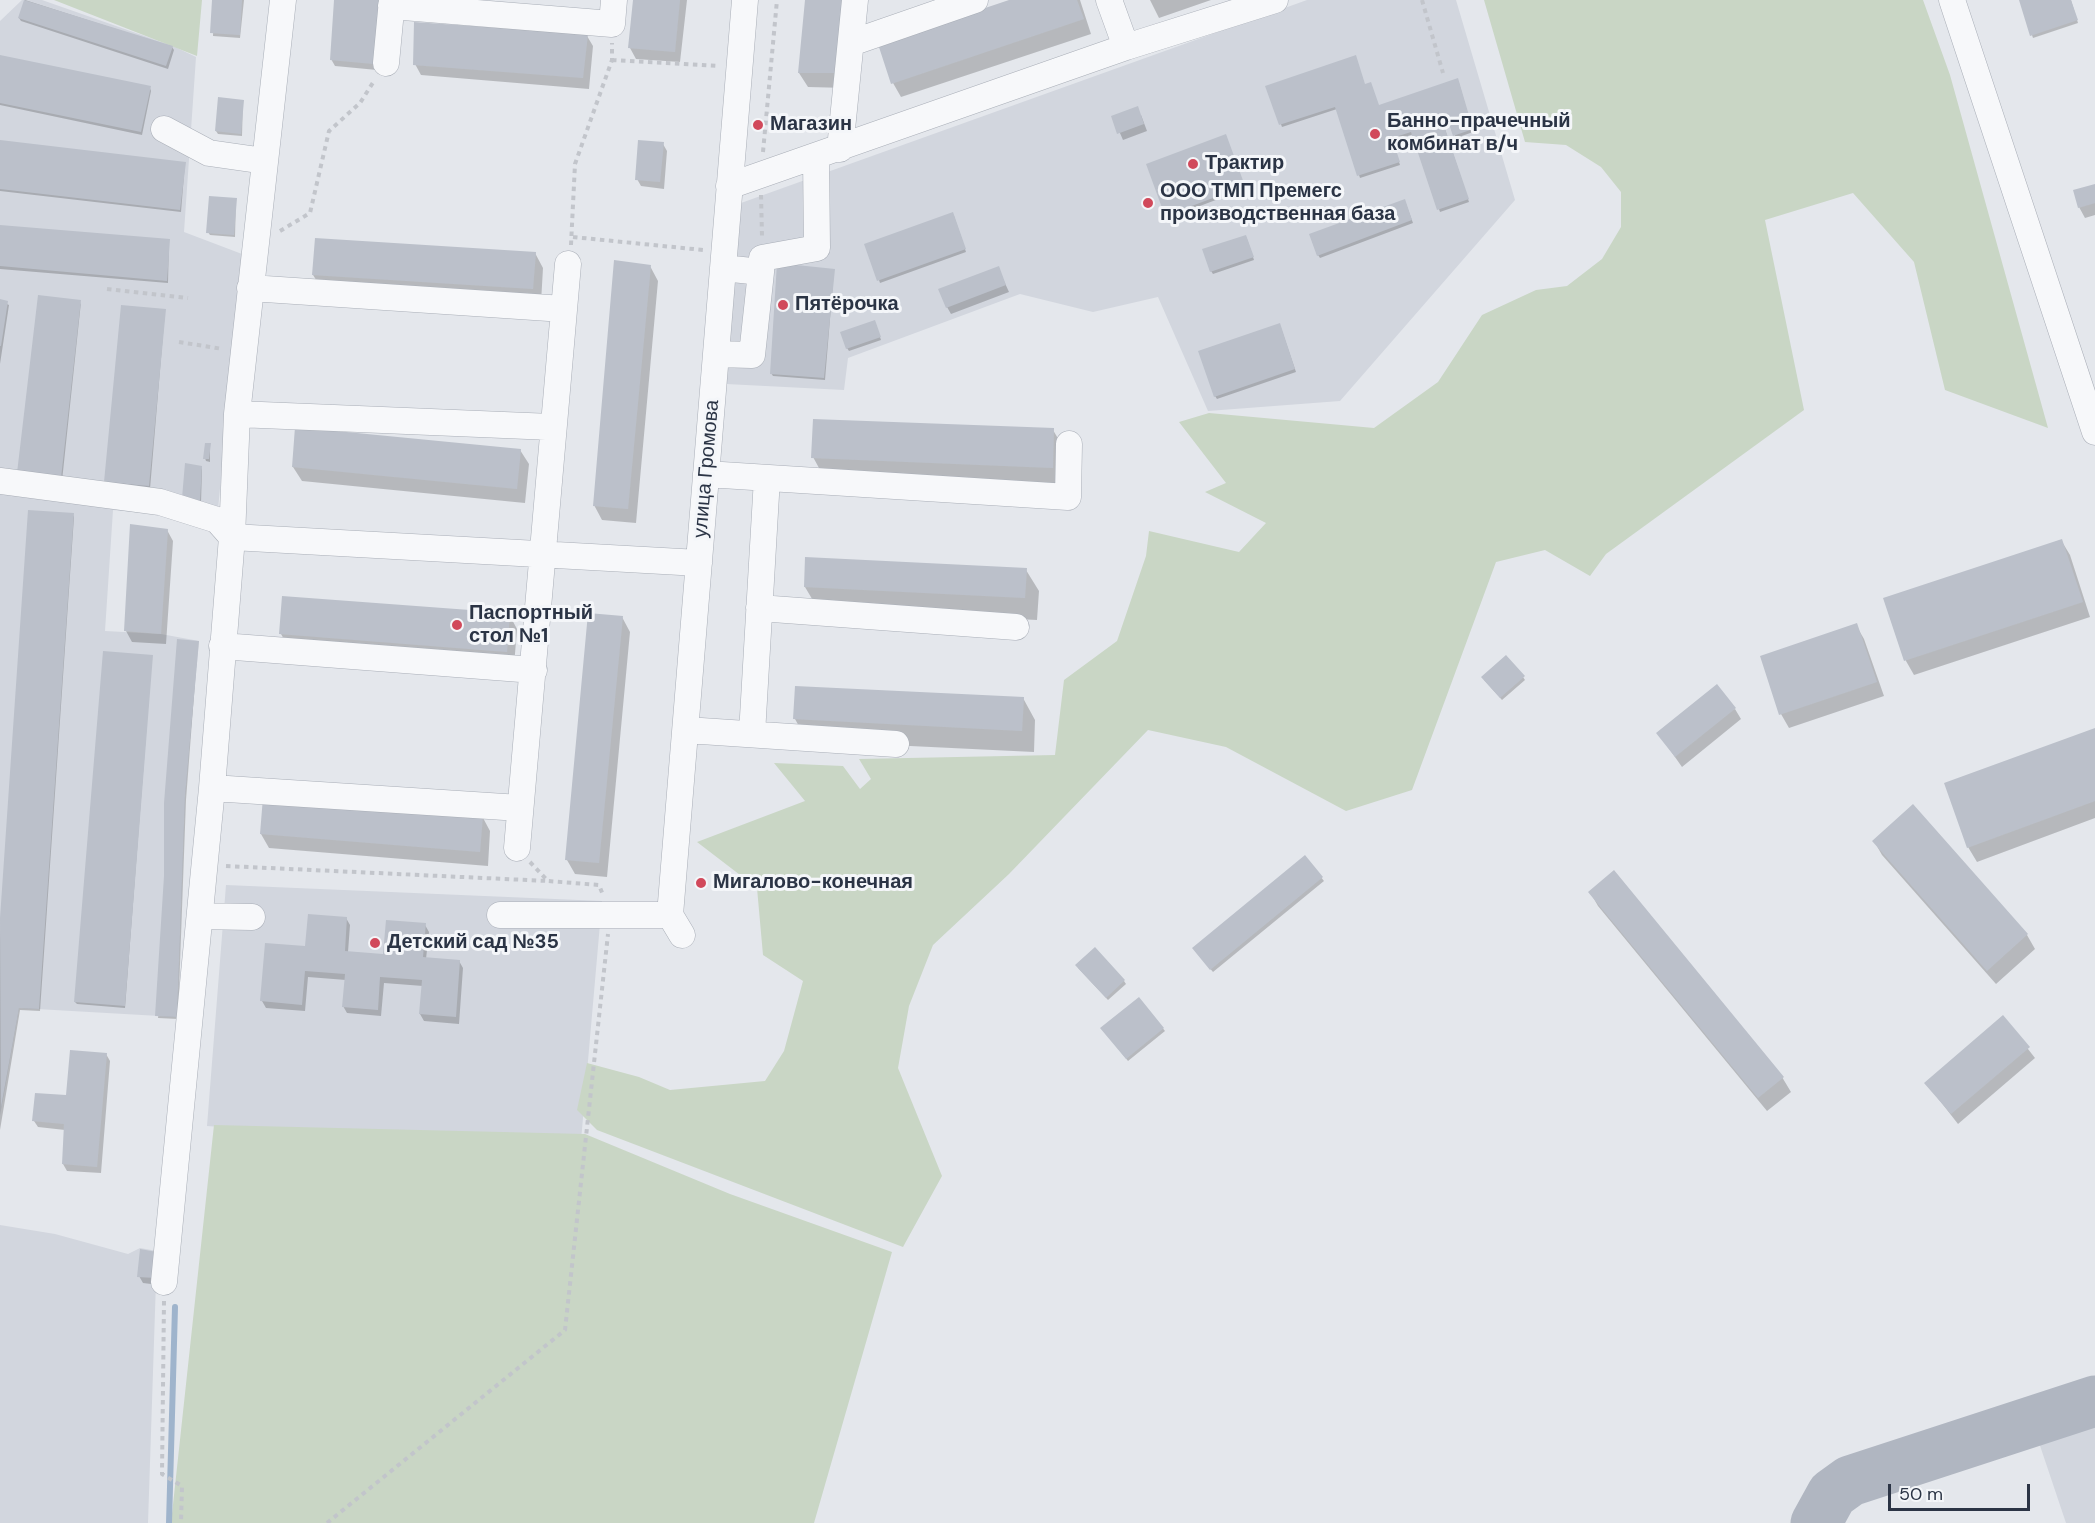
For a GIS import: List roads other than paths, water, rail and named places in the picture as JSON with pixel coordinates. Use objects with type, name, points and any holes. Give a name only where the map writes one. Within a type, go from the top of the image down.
[{"type":"street","points":[[164,1282],[212,788],[232,537],[237,414],[283,0]]},
{"type":"street","name":"улица Громова","points":[[500,915],[610,915],[676,925],[686,730],[745,0]]},
{"type":"street","points":[[840,149],[855,0]]},
{"type":"street","points":[[852,42],[975,0]]},
{"type":"street","points":[[1109,0],[1126,47]]},
{"type":"street","points":[[729,186],[1126,47],[1275,0]]},
{"type":"street","points":[[1952,0],[2095,432]]},
{"type":"street","points":[[386,63],[391,3],[613,12]]},
{"type":"street","points":[[164,129],[209,153],[265,161]]},
{"type":"street","points":[[724,260],[761,265],[817,248],[816,157]]},
{"type":"street","points":[[517,848],[568,264]]},
{"type":"street","points":[[716,354],[752,355],[761,265]]},
{"type":"street","points":[[250,288],[564,309]]},
{"type":"street","points":[[237,414],[552,427]]},
{"type":"street","points":[[706,474],[1068,497],[1069,444]]},
{"type":"street","points":[[752,734],[767,478]]},
{"type":"street","points":[[0,481],[160,502],[217,520],[232,537],[699,563]]},
{"type":"street","points":[[759,608],[1016,627]]},
{"type":"street","points":[[222,646],[534,669]]},
{"type":"street","points":[[686,730],[896,744]]},
{"type":"street","points":[[212,788],[520,808]]},
{"type":"street","points":[[200,915],[252,917]]},
{"type":"waterway","points":[[169,1523],[175,1307]]},
{"type":"place","name":"Магазин","points":[[758,125]]},
{"type":"place","name":"Банно-прачечный комбинат в/ч","points":[[1375,134]]},
{"type":"place","name":"Трактир","points":[[1193,164]]},
{"type":"place","name":"ООО ТМП Премегс производственная база","points":[[1148,203]]},
{"type":"place","name":"Пятёрочка","points":[[783,305]]},
{"type":"place","name":"Паспортный стол №1","points":[[457,625]]},
{"type":"place","name":"Мигалово-конечная","points":[[701,883]]},
{"type":"place","name":"Детский сад №35","points":[[375,943]]}]
